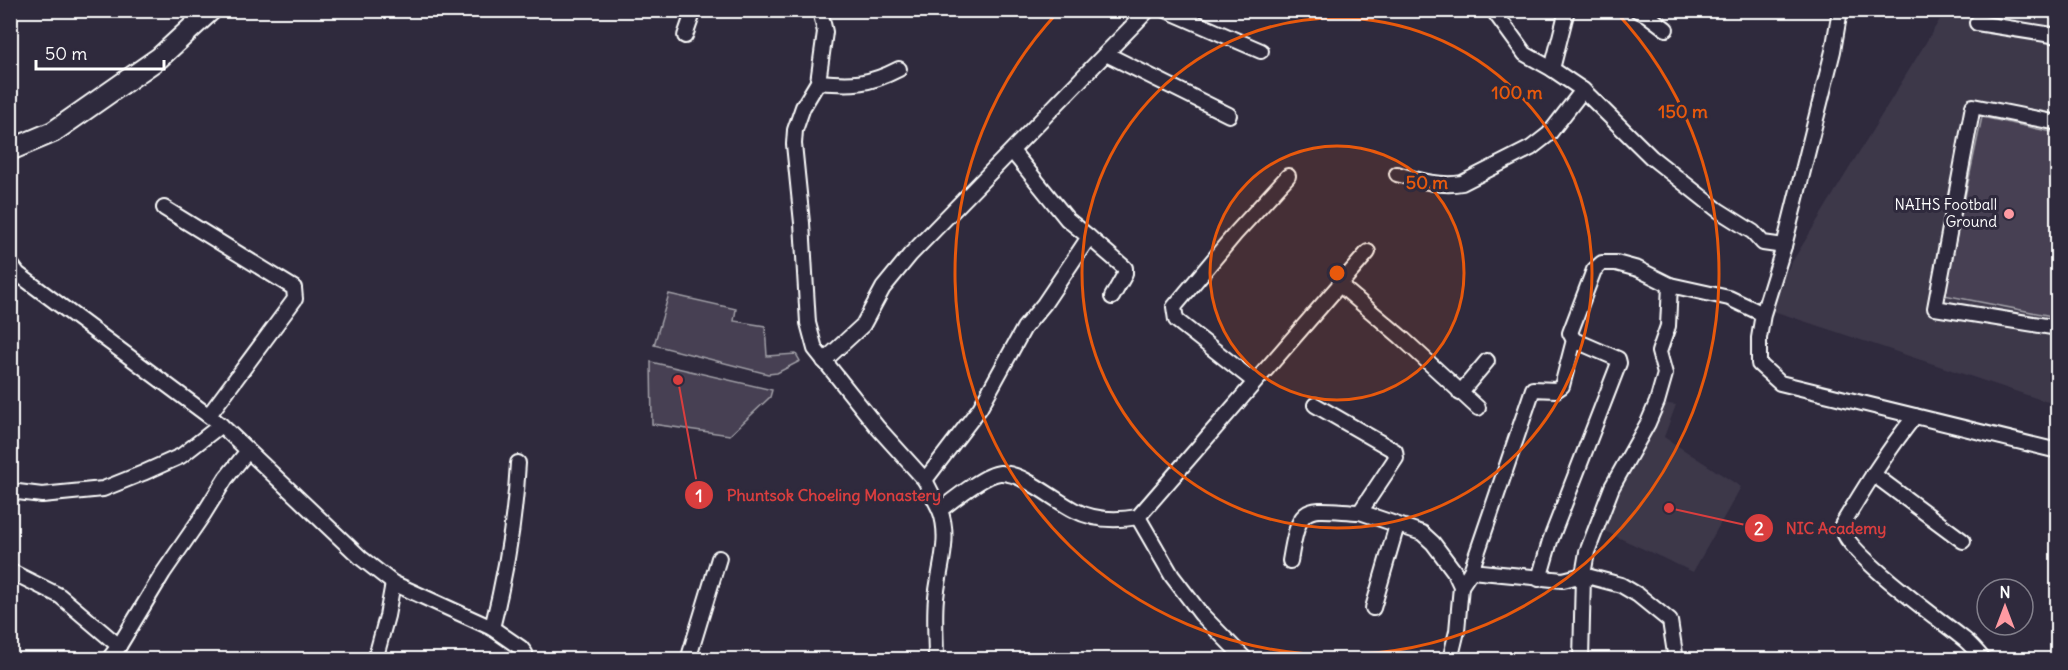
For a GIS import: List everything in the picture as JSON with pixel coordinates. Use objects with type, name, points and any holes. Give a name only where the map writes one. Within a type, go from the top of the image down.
[{"type":"street","points":[[10,150],[53,132],[159,58],[211,10]]},
{"type":"street","points":[[685,36],[694,10]]},
{"type":"street","points":[[820,10],[825,32],[818,82],[803,107],[795,130],[794,144],[802,223],[808,323],[815,349],[878,428],[925,480],[945,522],[945,541],[936,598],[936,660]]},
{"type":"street","points":[[824,361],[863,325],[883,288],[910,255],[1148,10]]},
{"type":"street","points":[[1166,10],[1261,51]]},
{"type":"street","points":[[1493,10],[1525,54],[1583,90],[1651,157],[1753,232],[1763,243],[1784,246]]},
{"type":"street","points":[[1552,69],[1567,10]]},
{"type":"street","points":[[1637,10],[1666,29]]},
{"type":"street","points":[[1840,10],[1833,51],[1784,246],[1763,314],[1759,338],[1759,364],[1779,383],[2058,451]]},
{"type":"street","points":[[1977,23],[2058,36]]},
{"type":"street","points":[[1106,54],[1230,115]]},
{"type":"street","points":[[818,82],[849,85],[878,80],[899,69]]},
{"type":"street","points":[[1397,174],[1421,181],[1450,185],[1462,183],[1531,148],[1549,134],[1583,90]]},
{"type":"street","points":[[2058,123],[1973,106],[1935,308],[2058,328]]},
{"type":"street","points":[[1012,151],[1067,219],[1125,268],[1125,274],[1112,297]]},
{"type":"street","points":[[1255,382],[1176,320],[1174,307],[1235,234],[1288,176]]},
{"type":"street","points":[[164,208],[294,288],[295,299],[209,416]]},
{"type":"street","points":[[925,480],[980,408],[1024,328],[1044,304],[1089,237]]},
{"type":"street","points":[[940,510],[980,481],[999,473],[1025,480],[1075,511],[1086,515],[1117,521],[1138,517],[1368,252]]},
{"type":"street","points":[[1539,579],[1550,541],[1619,363],[1618,359],[1574,340],[1570,333],[1594,270],[1602,263],[1616,263],[1638,269],[1670,285],[1729,298],[1763,314]]},
{"type":"street","points":[[13,272],[221,424],[247,452],[361,558],[393,583],[492,628],[521,648],[526,660]]},
{"type":"street","points":[[1340,285],[1478,408]]},
{"type":"street","points":[[1581,660],[1583,574],[1587,552],[1612,487],[1648,423],[1657,402],[1665,374],[1659,352],[1668,326],[1670,285]]},
{"type":"street","points":[[1461,586],[1471,571],[1533,389],[1556,390],[1562,386],[1574,340]]},
{"type":"street","points":[[1460,393],[1487,361]]},
{"type":"street","points":[[1316,405],[1395,450],[1396,458],[1360,512]]},
{"type":"street","points":[[1914,416],[1873,474],[1842,525],[1842,531],[1846,539],[1880,573],[1967,642],[1984,660]]},
{"type":"street","points":[[10,491],[42,495],[103,489],[181,456],[221,424]]},
{"type":"street","points":[[108,660],[226,478],[247,452]]},
{"type":"street","points":[[492,628],[506,572],[516,503],[518,464]]},
{"type":"street","points":[[1873,474],[1963,541]]},
{"type":"street","points":[[1290,561],[1300,519],[1308,512],[1318,509],[1360,512],[1422,533],[1455,571],[1461,586],[1457,631],[1450,660]]},
{"type":"street","points":[[1138,517],[1172,576],[1186,595],[1201,614],[1246,660]]},
{"type":"street","points":[[1373,608],[1397,525]]},
{"type":"street","points":[[688,660],[719,558]]},
{"type":"street","points":[[10,571],[60,596],[119,646]]},
{"type":"street","points":[[1471,571],[1563,580],[1583,574],[1621,585],[1638,595],[1670,621],[1676,660]]},
{"type":"street","points":[[375,660],[393,583]]},
{"type":"shaded area","points":[[1945,11],[2057,11],[2057,405],[1764,308]]},
{"type":"shaded area","name":"NAIHS Football Ground","points":[[1982,117],[2057,133],[2057,317],[1944,295]]},
{"type":"shaded area","points":[[669,294],[736,309],[734,321],[765,326],[767,356],[796,354],[800,361],[777,373],[768,374],[654,345]]},
{"type":"shaded area","points":[[651,362],[772,390],[770,397],[730,435],[652,424]]},
{"type":"shaded area","points":[[1657,402],[1676,405],[1664,437],[1741,487],[1693,572],[1600,529]]},
{"type":"place","name":"NAIHS Football Ground","points":[[2009,214]]},
{"type":"place","name":"Phuntsok Choeling Monastery","points":[[678,380]]},
{"type":"place","name":"NIC Academy","points":[[1669,508]]}]
